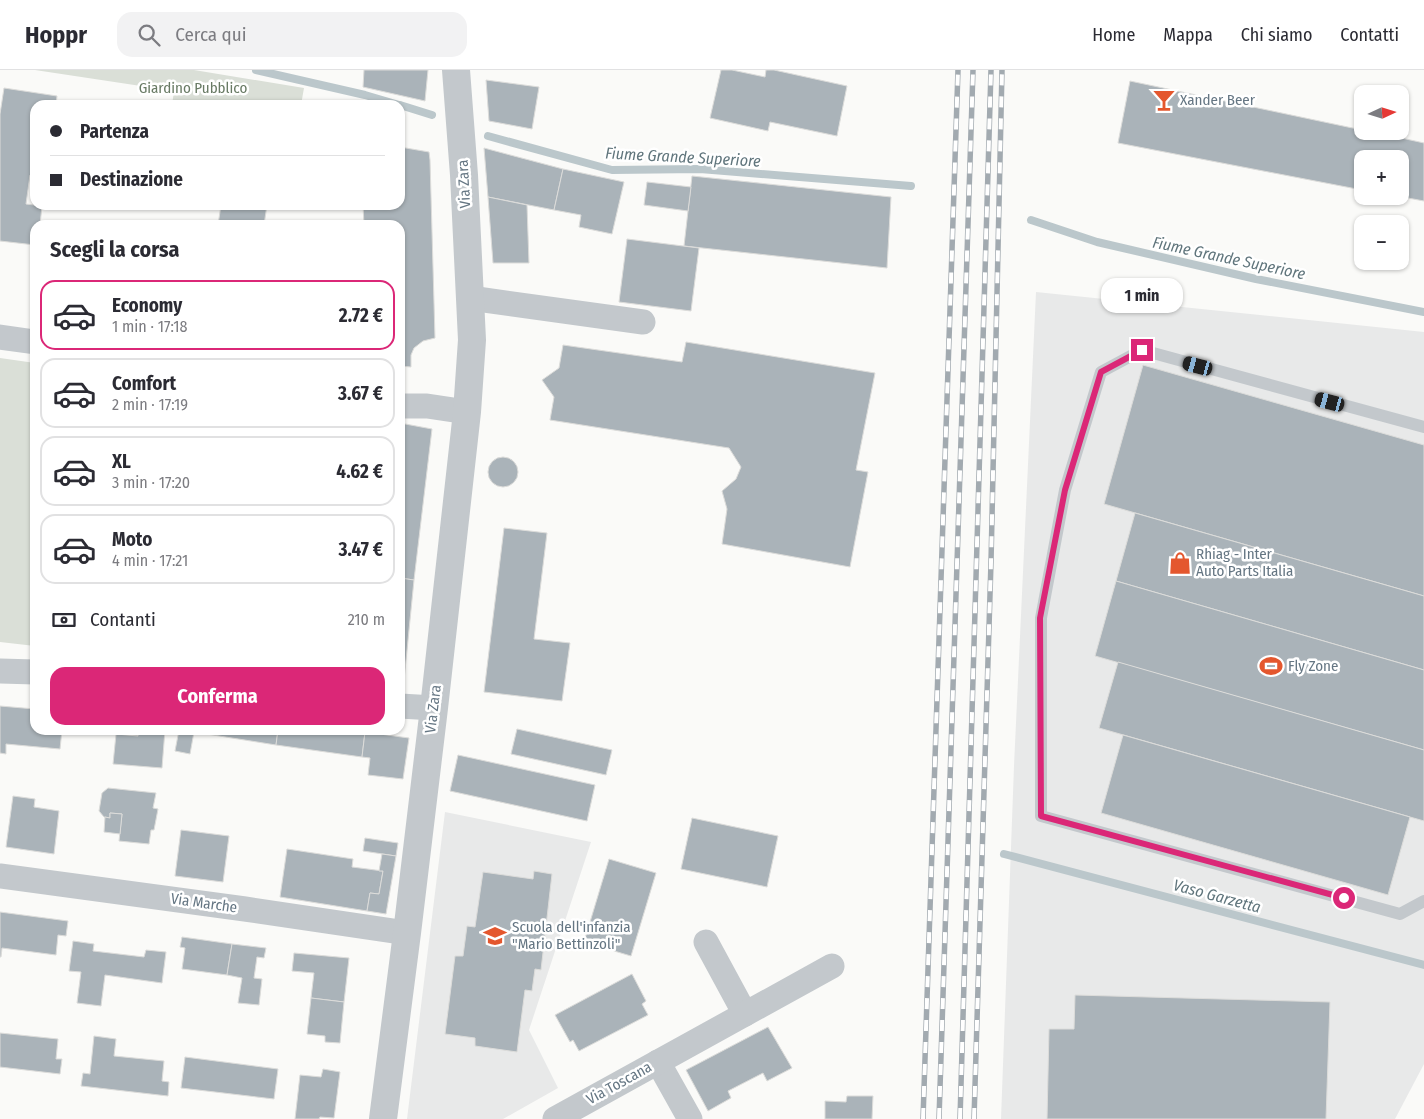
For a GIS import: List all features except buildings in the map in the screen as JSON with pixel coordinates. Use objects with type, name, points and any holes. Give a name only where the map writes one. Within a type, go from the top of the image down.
[{"type":"street","name":"Via Zara","points":[[383,1119],[434,708],[467,412],[472,340],[464,175],[456,70]]},
{"type":"street","points":[[470,298],[643,322]]},
{"type":"street","points":[[0,337],[30,341]]},
{"type":"street","points":[[405,406],[427,406],[467,412]]},
{"type":"street","points":[[0,671],[30,672]]},
{"type":"street","points":[[405,706],[434,708]]},
{"type":"street","name":"Via Marche","points":[[0,876],[235,907],[407,933]]},
{"type":"street","points":[[706,942],[746,1014]]},
{"type":"street","name":"Via Toscana","points":[[555,1119],[832,966]]},
{"type":"street","name":"Via Toscana","points":[[658,1062],[690,1119]]},
{"type":"lane","points":[[1424,427],[1142,350],[1101,372],[1065,490],[1040,618],[1041,816],[1400,914],[1424,901]]},
{"type":"shaded area","points":[[1036,292],[1424,332],[1424,1064],[1395,1119],[1001,1119],[1014,766]]},
{"type":"shaded area","name":"Scuola dell'infanzia \"Mario Bettinzoli\"","points":[[445,812],[591,842],[529,1030],[558,1088],[503,1119],[407,1119]]},
{"type":"green space","name":"Giardino Pubblico","points":[[35,70],[194,70],[304,88],[302,100],[173,100],[174,91]]},
{"type":"green space","points":[[0,358],[30,362],[30,645],[0,642]]},
{"type":"waterway","name":"Fiume Grande Superiore","points":[[256,70],[382,100]]},
{"type":"waterway","name":"Fiume Grande Superiore","points":[[405,107],[432,115]]},
{"type":"waterway","name":"Fiume Grande Superiore","points":[[488,136],[612,170],[700,169],[911,186]]},
{"type":"waterway","name":"Fiume Grande Superiore","points":[[1031,220],[1097,242],[1256,279],[1424,312]]},
{"type":"waterway","name":"Vaso Garzetta","points":[[1004,854],[1424,965]]},
{"type":"railway","points":[[923,1119],[958,70]]},
{"type":"railway","points":[[939,1119],[973,70]]},
{"type":"railway","points":[[960,1119],[991,70]]},
{"type":"railway","points":[[974,1119],[991,562],[1002,70]]},
{"type":"place","name":"Xander Beer","points":[[1164,100]]},
{"type":"place","name":"Rhiag - Inter Auto Parts Italia","points":[[1180,563]]},
{"type":"place","name":"Fly Zone","points":[[1271,666]]},
{"type":"place","name":"Scuola dell'infanzia \"Mario Bettinzoli\"","points":[[495,936]]},
{"type":"route","points":[[1142,350],[1101,372],[1065,490],[1040,618],[1041,816],[1344,898]]}]
